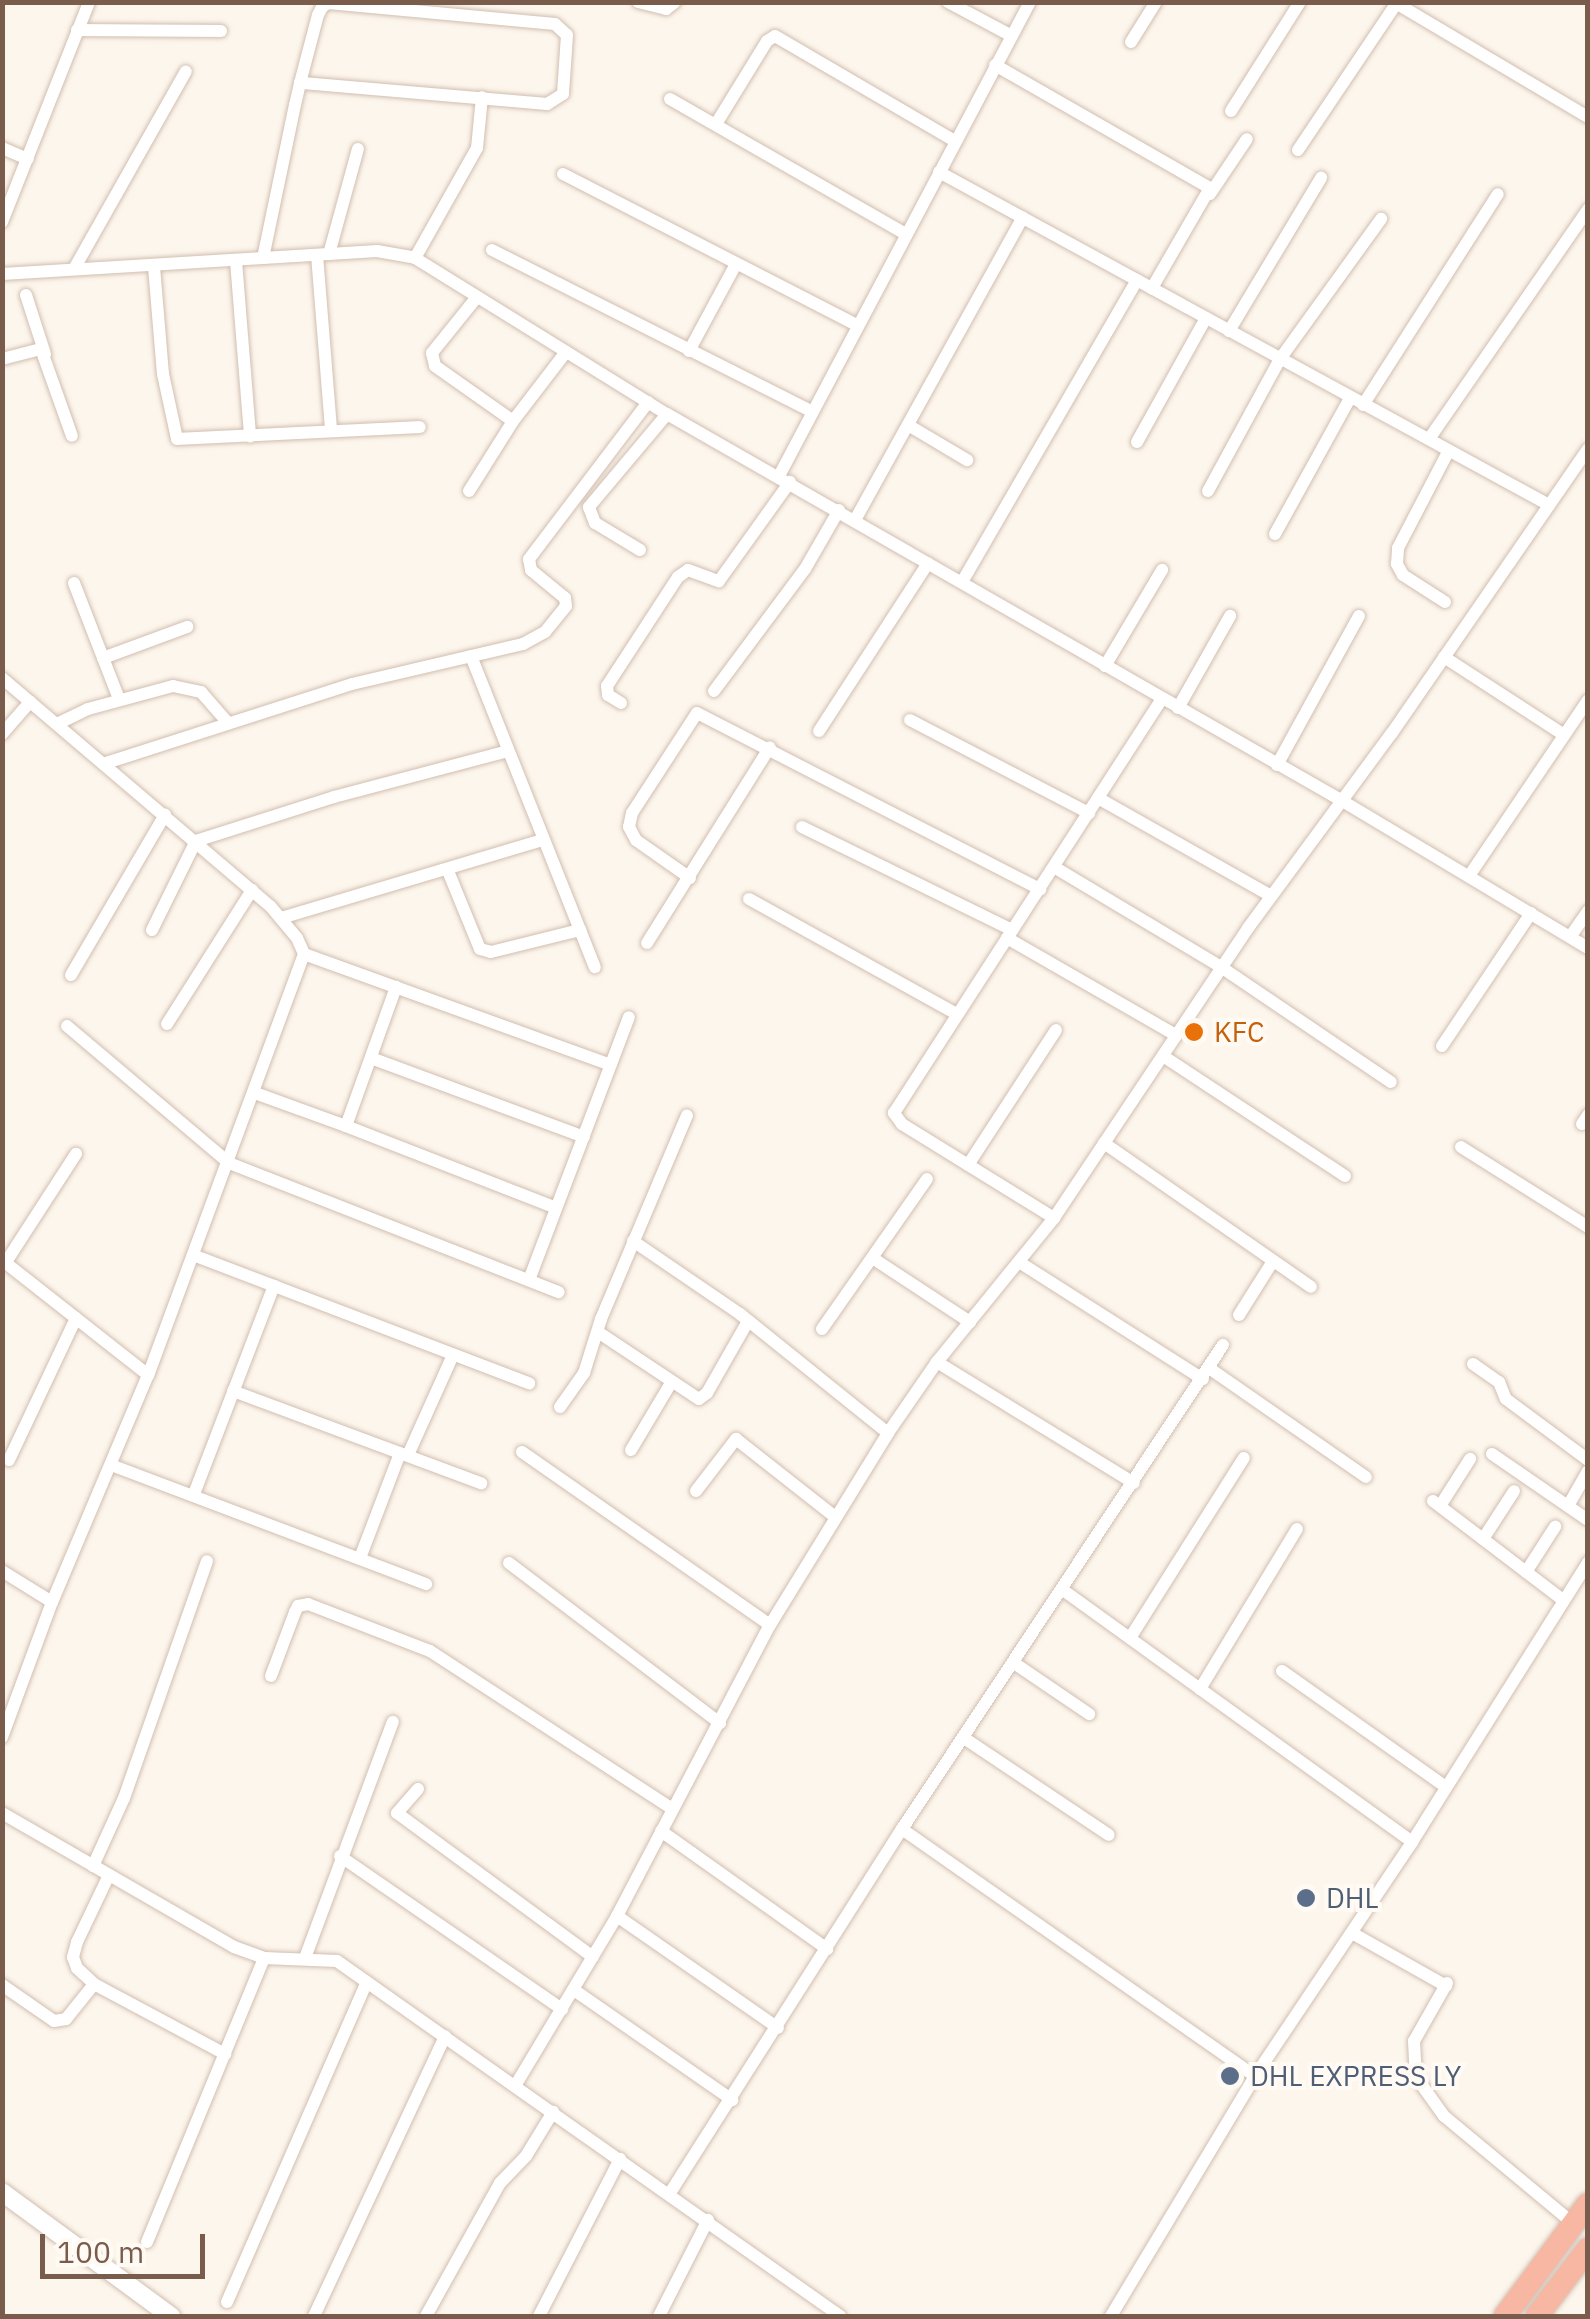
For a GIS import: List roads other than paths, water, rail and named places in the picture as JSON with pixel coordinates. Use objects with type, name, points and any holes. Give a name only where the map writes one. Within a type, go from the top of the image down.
[{"type":"highway","points":[[1504,2316],[1580,2214]]},
{"type":"highway","points":[[1536,2316],[1588,2249]]},
{"type":"street","points":[[2,222],[89,2]]},
{"type":"street","points":[[638,2],[666,9],[675,2]]},
{"type":"street","points":[[948,2],[1010,35]]},
{"type":"street","points":[[620,703],[608,696],[608,686],[678,577],[688,570],[718,581],[784,479],[811,411],[1030,2]]},
{"type":"street","points":[[1132,42],[1156,2]]},
{"type":"street","points":[[1231,111],[1300,2]]},
{"type":"street","points":[[1298,150],[1395,3],[1588,116]]},
{"type":"street","points":[[263,258],[300,83],[318,15],[328,4],[564,28],[564,94],[557,102],[300,83]]},
{"type":"street","points":[[77,30],[221,31]]},
{"type":"street","points":[[716,124],[768,41],[775,36],[955,141]]},
{"type":"street","points":[[994,65],[1203,181],[1210,188],[1208,196]]},
{"type":"street","points":[[74,269],[186,72]]},
{"type":"street","points":[[415,258],[477,148],[482,97]]},
{"type":"street","points":[[670,98],[904,234]]},
{"type":"street","points":[[1152,288],[1247,138]]},
{"type":"street","points":[[2,148],[28,159]]},
{"type":"street","points":[[331,430],[323,255],[358,149]]},
{"type":"street","points":[[939,172],[1549,505]]},
{"type":"street","points":[[563,174],[857,325]]},
{"type":"street","points":[[1229,331],[1320,178]]},
{"type":"street","points":[[1274,534],[1357,401],[1498,194]]},
{"type":"street","points":[[1429,440],[1588,210]]},
{"type":"street","points":[[855,520],[1023,217]]},
{"type":"street","points":[[1208,491],[1280,359],[1381,219]]},
{"type":"street","points":[[492,250],[811,411]]},
{"type":"street","points":[[2,274],[376,251],[415,258],[667,414],[1339,799],[1588,948]]},
{"type":"street","points":[[236,261],[250,436]]},
{"type":"street","points":[[688,351],[736,264]]},
{"type":"street","points":[[154,266],[173,435],[182,440],[420,427]]},
{"type":"street","points":[[962,582],[1137,280]]},
{"type":"street","points":[[26,295],[72,436]]},
{"type":"street","points":[[477,297],[432,353],[435,366],[513,421]]},
{"type":"street","points":[[1138,442],[1206,318]]},
{"type":"street","points":[[2,359],[36,347],[46,356]]},
{"type":"street","points":[[469,491],[513,421],[566,352]]},
{"type":"street","points":[[106,763],[352,684],[523,644],[545,632],[566,606],[561,590],[531,570],[529,559],[648,402]]},
{"type":"street","points":[[640,550],[595,522],[589,507],[667,414]]},
{"type":"street","points":[[908,424],[967,460]]},
{"type":"street","points":[[515,2086],[617,1916],[770,1625],[834,1516],[937,1362],[1054,1218],[1221,967],[1588,449]]},
{"type":"street","points":[[1445,602],[1403,574],[1397,564],[1398,548],[1449,450]]},
{"type":"street","points":[[714,691],[796,581],[839,510]]},
{"type":"street","points":[[818,731],[928,562]]},
{"type":"street","points":[[1105,666],[1162,570]]},
{"type":"street","points":[[74,583],[119,699]]},
{"type":"street","points":[[1178,708],[1230,616]]},
{"type":"street","points":[[1278,764],[1359,616]]},
{"type":"street","points":[[103,658],[187,627]]},
{"type":"street","points":[[471,656],[596,967]]},
{"type":"street","points":[[1444,657],[1564,735]]},
{"type":"street","points":[[2,678],[252,890],[280,918],[304,954],[611,1065]]},
{"type":"street","points":[[58,724],[119,699],[182,686],[201,692],[228,723]]},
{"type":"street","points":[[1054,1218],[902,1124],[894,1113],[955,1013],[1162,699]]},
{"type":"street","points":[[1469,876],[1588,700]]},
{"type":"street","points":[[2,734],[30,702]]},
{"type":"street","points":[[690,878],[636,840],[629,827],[632,813],[697,713],[1040,889]]},
{"type":"street","points":[[910,720],[1088,814]]},
{"type":"street","points":[[647,943],[770,748]]},
{"type":"street","points":[[152,930],[196,841],[334,797],[508,751]]},
{"type":"street","points":[[1098,798],[1272,896]]},
{"type":"street","points":[[71,975],[166,814]]},
{"type":"street","points":[[802,828],[1009,934],[1176,1035]]},
{"type":"street","points":[[280,918],[543,840]]},
{"type":"street","points":[[1054,867],[1221,967],[1391,1082]]},
{"type":"street","points":[[448,871],[480,949],[491,952],[580,930]]},
{"type":"street","points":[[167,1024],[252,890]]},
{"type":"street","points":[[749,899],[955,1013]]},
{"type":"street","points":[[1570,937],[1588,911]]},
{"type":"street","points":[[1442,1046],[1531,913]]},
{"type":"street","points":[[2,1737],[52,1602],[148,1375],[230,1163],[304,954]]},
{"type":"street","points":[[346,1126],[396,987]]},
{"type":"street","points":[[529,1280],[629,1017]]},
{"type":"street","points":[[66,1026],[230,1163],[560,1292]]},
{"type":"street","points":[[968,1165],[1056,1030]]},
{"type":"street","points":[[1162,1056],[1345,1176]]},
{"type":"street","points":[[370,1058],[584,1137]]},
{"type":"street","points":[[256,1093],[556,1208]]},
{"type":"street","points":[[560,1408],[584,1373],[687,1115]]},
{"type":"street","points":[[1104,1143],[1311,1287]]},
{"type":"street","points":[[1461,1147],[1588,1228]]},
{"type":"street","points":[[76,1154],[4,1261],[148,1375]]},
{"type":"street","points":[[822,1329],[927,1180]]},
{"type":"street","points":[[634,1241],[748,1321],[888,1434]]},
{"type":"street","points":[[193,1255],[529,1384]]},
{"type":"street","points":[[874,1259],[970,1322]]},
{"type":"street","points":[[1239,1316],[1274,1261]]},
{"type":"street","points":[[1019,1262],[1206,1374],[1366,1478]]},
{"type":"street","points":[[194,1494],[274,1286]]},
{"type":"street","points":[[9,1460],[76,1318]]},
{"type":"street","points":[[598,1332],[699,1399],[708,1393],[748,1321]]},
{"type":"street","points":[[670,2192],[902,1829],[1223,1344]]},
{"type":"street","points":[[360,1558],[404,1454],[453,1355]]},
{"type":"street","points":[[937,1362],[1134,1483]]},
{"type":"street","points":[[1473,1364],[1499,1382],[1506,1399],[1588,1460]]},
{"type":"street","points":[[632,1450],[671,1383]]},
{"type":"street","points":[[233,1391],[482,1483]]},
{"type":"street","points":[[696,1491],[736,1439],[834,1516]]},
{"type":"street","points":[[522,1452],[770,1625]]},
{"type":"street","points":[[1492,1454],[1588,1520]]},
{"type":"street","points":[[1130,1638],[1244,1458]]},
{"type":"street","points":[[1470,1459],[1436,1504],[1563,1600]]},
{"type":"street","points":[[111,1464],[426,1584]]},
{"type":"street","points":[[1568,1506],[1588,1470]]},
{"type":"street","points":[[1483,1539],[1514,1490]]},
{"type":"street","points":[[1526,1572],[1555,1527]]},
{"type":"street","points":[[1200,1689],[1296,1529]]},
{"type":"street","points":[[94,1866],[124,1798],[207,1560]]},
{"type":"street","points":[[509,1562],[720,1723]]},
{"type":"street","points":[[1111,2316],[1255,2076],[1412,1842],[1588,1562]]},
{"type":"street","points":[[2,1571],[52,1602]]},
{"type":"street","points":[[1063,1590],[1412,1842]]},
{"type":"street","points":[[270,1676],[294,1612],[298,1606],[308,1604],[430,1650],[672,1810]]},
{"type":"street","points":[[1014,1663],[1089,1714]]},
{"type":"street","points":[[1282,1671],[1446,1787]]},
{"type":"street","points":[[305,1958],[393,1722]]},
{"type":"street","points":[[964,1738],[1109,1835]]},
{"type":"street","points":[[418,1789],[398,1812],[594,1957]]},
{"type":"street","points":[[2,1813],[234,1946],[264,1958],[337,1961],[670,2192],[840,2316]]},
{"type":"street","points":[[902,1829],[1255,2076]]},
{"type":"street","points":[[660,1831],[827,1949]]},
{"type":"street","points":[[340,1856],[562,2009]]},
{"type":"street","points":[[109,1875],[73,1957],[77,1968],[94,1984],[225,2054]]},
{"type":"street","points":[[617,1916],[778,2028]]},
{"type":"street","points":[[1352,1933],[1446,1984],[1414,2042],[1412,2056],[1428,2099],[1580,2214]]},
{"type":"street","points":[[148,2242],[264,1958]]},
{"type":"street","points":[[227,2302],[367,1982]]},
{"type":"street","points":[[2,1985],[54,2021],[66,2019],[94,1984]]},
{"type":"street","points":[[574,1990],[732,2100]]},
{"type":"street","points":[[314,2316],[445,2036]]},
{"type":"street","points":[[426,2316],[500,2183],[526,2156],[552,2112]]},
{"type":"street","points":[[540,2316],[620,2159]]},
{"type":"street","points":[[2,2192],[171,2316]]},
{"type":"street","points":[[659,2316],[708,2220]]},
{"type":"place","name":"KFC","points":[[1194,1032]]},
{"type":"place","name":"DHL","points":[[1306,1898]]},
{"type":"place","name":"DHL EXPRESS LY","points":[[1230,2076]]}]
